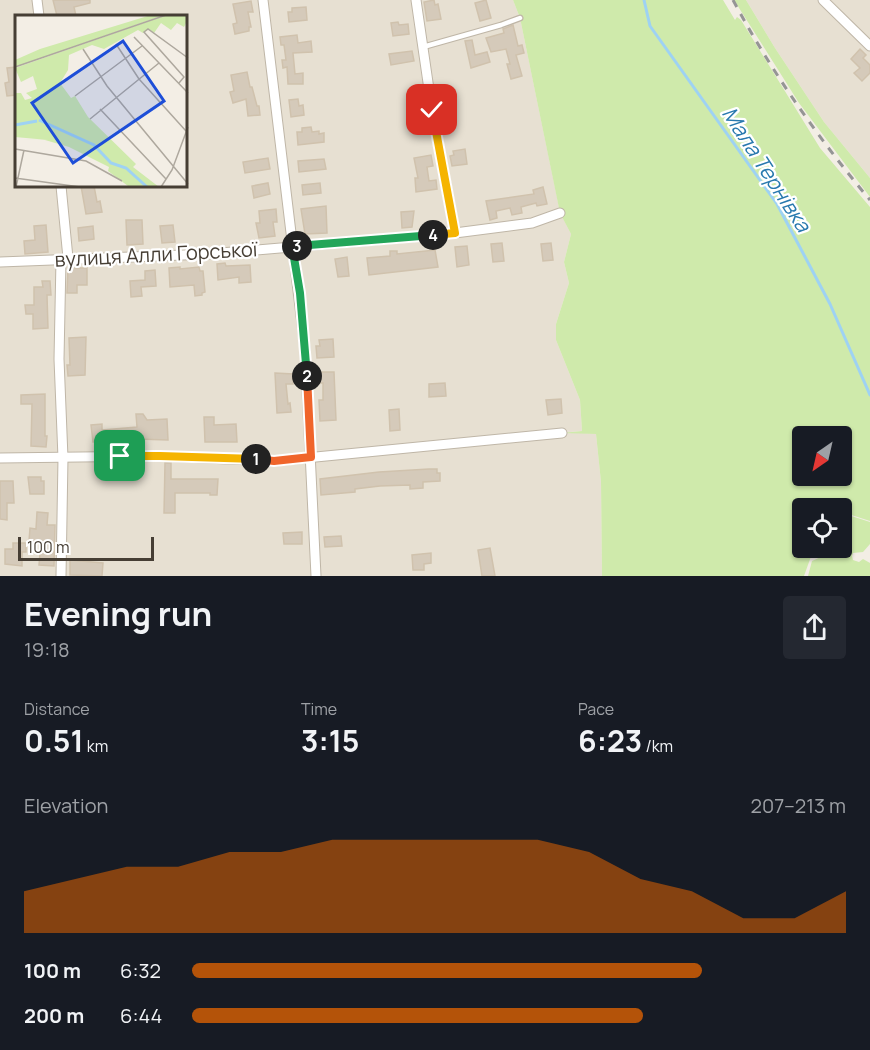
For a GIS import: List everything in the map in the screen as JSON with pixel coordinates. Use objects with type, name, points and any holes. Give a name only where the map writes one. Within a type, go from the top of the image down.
[{"type":"street","points":[[37,0],[39,15]]},
{"type":"street","points":[[263,0],[292,246],[300,293],[305,349],[316,576]]},
{"type":"street","points":[[416,0],[432,110],[455,233]]},
{"type":"street","points":[[823,0],[870,46]]},
{"type":"street","points":[[61,188],[65,258],[59,359],[63,458],[61,576]]},
{"type":"street","name":"вулиця Алли Горської","points":[[0,262],[209,254],[455,233],[508,228],[532,223],[560,213]]},
{"type":"street","points":[[0,458],[160,456],[274,461],[562,433]]},
{"type":"lane","points":[[423,47],[520,18]]},
{"type":"shaded area","points":[[0,0],[513,0],[520,18],[560,212],[571,234],[564,262],[569,283],[556,324],[556,340],[580,400],[582,431],[571,432],[596,434],[601,482],[602,576],[0,576]]},
{"type":"shaded area","points":[[746,0],[870,0],[870,178],[824,122]]},
{"type":"green space","points":[[513,0],[723,0],[735,20],[737,17],[741,20],[820,148],[870,207],[870,521],[852,515],[852,498],[792,498],[792,558],[810,558],[804,576],[602,576],[601,482],[596,434],[562,433],[582,431],[580,400],[556,340],[556,324],[569,283],[564,262],[571,234],[560,213],[520,18]]},
{"type":"green space","points":[[734,0],[746,0],[824,122],[870,178],[870,197],[799,103]]},
{"type":"green space","points":[[852,516],[870,522],[870,544],[863,552],[853,553],[852,556]]},
{"type":"green space","points":[[852,556],[853,560],[859,562],[863,559],[870,563],[870,576],[808,576],[812,561],[819,558],[852,558]]},
{"type":"building","points":[[53,0],[90,0],[90,3],[74,7],[76,15],[57,15]]},
{"type":"building","points":[[434,0],[435,5],[438,4],[441,19],[427,21],[424,2]]},
{"type":"building","points":[[486,0],[491,18],[480,21],[475,3]]},
{"type":"building","points":[[251,1],[253,12],[248,12],[251,27],[249,31],[235,34],[233,24],[237,23],[233,4]]},
{"type":"building","points":[[306,7],[307,20],[289,22],[288,12],[292,12],[292,8]]},
{"type":"building","points":[[398,22],[399,25],[408,24],[409,34],[393,36],[391,23]]},
{"type":"building","points":[[513,25],[518,46],[522,45],[524,53],[516,55],[522,76],[511,79],[506,49],[491,52],[486,38],[504,33],[503,29]]},
{"type":"building","points":[[297,35],[298,43],[311,41],[312,52],[293,53],[295,74],[303,73],[303,84],[288,84],[287,67],[283,68],[282,60],[286,60],[284,45],[281,45],[280,37]]},
{"type":"building","points":[[472,40],[475,55],[487,52],[490,62],[471,68],[465,41]]},
{"type":"building","points":[[860,49],[866,55],[863,58],[870,65],[870,73],[862,81],[854,73],[860,68],[851,59]]},
{"type":"building","points":[[412,51],[414,61],[391,65],[389,54]]},
{"type":"building","points":[[15,67],[15,95],[7,96],[5,83],[9,82],[7,68]]},
{"type":"building","points":[[247,72],[260,115],[248,116],[246,99],[233,103],[230,92],[234,91],[231,75]]},
{"type":"building","points":[[298,99],[299,106],[303,105],[304,115],[291,117],[289,100]]},
{"type":"building","points":[[311,127],[312,132],[324,133],[324,142],[298,145],[297,132],[302,132],[302,128]]},
{"type":"building","points":[[465,149],[467,164],[452,166],[450,156],[454,155],[453,151]]},
{"type":"building","points":[[431,155],[433,166],[427,167],[429,181],[436,180],[437,189],[416,192],[415,178],[418,178],[414,158]]},
{"type":"building","points":[[268,158],[270,169],[245,173],[243,162]]},
{"type":"building","points":[[324,159],[326,169],[299,172],[298,161]]},
{"type":"building","points":[[268,183],[270,194],[254,198],[252,186]]},
{"type":"building","points":[[320,183],[321,193],[303,195],[302,185]]},
{"type":"building","points":[[543,187],[547,204],[537,206],[536,203],[521,207],[522,213],[512,215],[510,208],[496,211],[497,218],[490,220],[486,201],[534,194],[533,190]]},
{"type":"building","points":[[81,188],[94,188],[102,212],[86,214]]},
{"type":"building","points":[[326,206],[327,233],[305,234],[301,209]]},
{"type":"building","points":[[276,209],[277,222],[273,222],[275,236],[259,238],[256,223],[260,223],[259,211]]},
{"type":"building","points":[[414,211],[412,227],[402,228],[401,212]]},
{"type":"building","points":[[126,220],[142,220],[143,244],[127,245]]},
{"type":"building","points":[[46,225],[48,252],[25,254],[24,241],[35,240],[34,226]]},
{"type":"building","points":[[173,225],[175,242],[162,243],[160,226]]},
{"type":"building","points":[[93,226],[94,239],[79,241],[78,228]]},
{"type":"building","points":[[502,243],[504,261],[493,262],[491,244]]},
{"type":"building","points":[[551,243],[553,260],[543,261],[541,244]]},
{"type":"building","points":[[467,246],[469,265],[457,267],[455,247]]},
{"type":"building","points":[[435,250],[438,267],[369,275],[367,258],[390,256],[390,251],[397,251],[397,254]]},
{"type":"building","points":[[347,257],[349,276],[338,277],[335,259]]},
{"type":"building","points":[[225,263],[226,266],[250,265],[251,282],[239,283],[239,277],[218,280],[217,264]]},
{"type":"building","points":[[180,267],[180,269],[199,267],[200,271],[203,271],[205,292],[202,295],[195,296],[194,285],[170,287],[169,268]]},
{"type":"building","points":[[68,268],[87,268],[87,285],[77,285],[77,293],[67,293]]},
{"type":"building","points":[[155,270],[156,286],[141,287],[142,296],[131,297],[130,281],[145,280],[145,271]]},
{"type":"building","points":[[42,281],[50,281],[51,295],[47,295],[48,328],[33,329],[33,314],[26,314],[25,305],[34,305],[34,287],[43,287]]},
{"type":"building","points":[[86,337],[85,375],[68,376],[69,338]]},
{"type":"building","points":[[333,339],[334,357],[317,358],[316,346],[320,346],[319,340]]},
{"type":"building","points":[[318,372],[334,372],[336,420],[320,421],[319,400],[323,400],[323,383],[319,383]]},
{"type":"building","points":[[275,373],[293,374],[293,384],[286,384],[291,412],[277,413]]},
{"type":"building","points":[[445,383],[446,396],[429,397],[429,384]]},
{"type":"building","points":[[45,394],[46,447],[31,446],[32,404],[21,404],[21,395]]},
{"type":"building","points":[[561,399],[562,413],[548,415],[546,400]]},
{"type":"building","points":[[399,409],[400,430],[390,431],[389,410]]},
{"type":"building","points":[[136,414],[143,414],[147,420],[167,419],[168,440],[137,439],[93,442],[91,425],[102,424],[102,430],[137,427]]},
{"type":"building","points":[[204,417],[214,417],[214,425],[236,424],[237,442],[205,442]]},
{"type":"building","points":[[165,463],[171,463],[171,479],[218,479],[217,495],[175,493],[175,513],[164,513]]},
{"type":"building","points":[[437,469],[437,473],[440,473],[440,481],[423,482],[423,488],[410,489],[410,485],[380,486],[355,489],[355,492],[321,495],[320,479],[379,472]]},
{"type":"building","points":[[28,477],[41,477],[41,481],[44,481],[44,494],[30,494]]},
{"type":"building","points":[[0,481],[13,481],[14,503],[7,503],[7,520],[0,519]]},
{"type":"building","points":[[37,512],[48,513],[47,525],[55,525],[54,566],[39,565],[41,542],[29,541],[30,528],[36,529]]},
{"type":"building","points":[[302,532],[302,544],[284,544],[283,533]]},
{"type":"building","points":[[341,536],[342,546],[325,547],[324,537]]},
{"type":"building","points":[[13,543],[26,543],[26,552],[22,552],[22,566],[5,564],[5,549],[13,549]]},
{"type":"building","points":[[490,548],[495,576],[482,576],[478,550]]},
{"type":"building","points":[[431,553],[431,563],[424,564],[424,570],[413,570],[412,555]]},
{"type":"building","points":[[70,560],[103,563],[102,576],[70,575]]},
{"type":"waterway","name":"Мала Тернівка","points":[[644,0],[650,26],[777,204],[830,304],[870,395]]},
{"type":"railway","points":[[733,0],[796,103],[870,200]]},
{"type":"route","points":[[120,456],[267,461],[311,457],[300,293],[292,246],[455,233],[432,110]]}]
